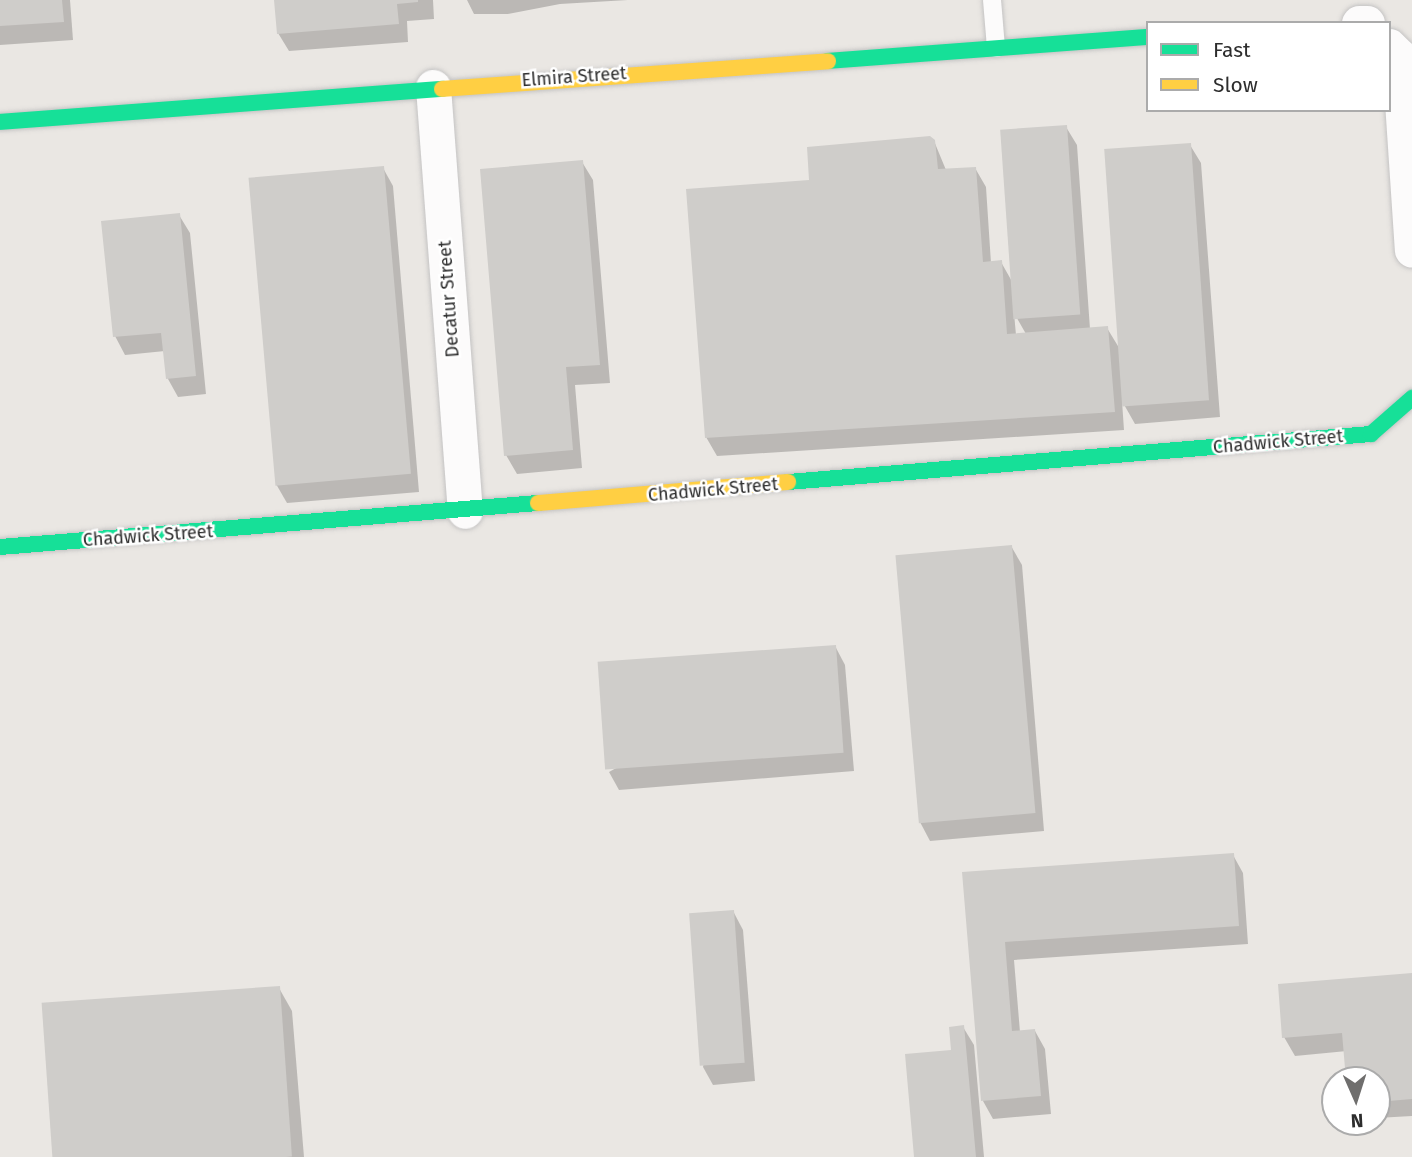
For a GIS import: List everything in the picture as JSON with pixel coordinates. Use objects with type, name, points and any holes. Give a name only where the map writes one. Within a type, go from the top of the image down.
[{"type":"street","name":"Elmira Street","points":[[0,122],[433,87],[1146,37]]},
{"type":"street","points":[[1391,48],[1399,56],[1412,250]]},
{"type":"street","name":"Decatur Street","points":[[433,87],[464,511]]},
{"type":"street","name":"Chadwick Street","points":[[0,547],[464,511],[1371,434],[1412,398]]},
{"type":"lane","points":[[992,0],[996,48]]},
{"type":"building","points":[[0,0],[62,0],[64,22],[0,26]]},
{"type":"building","points":[[274,0],[418,2],[397,4],[399,24],[277,34]]},
{"type":"building","points":[[1067,125],[1080,315],[1013,319],[1000,130]]},
{"type":"building","points":[[930,136],[935,140],[938,169],[976,167],[983,262],[1002,260],[1007,334],[1108,326],[1115,412],[705,438],[686,189],[809,180],[807,147]]},
{"type":"building","points":[[1191,143],[1209,400],[1122,406],[1104,149]]},
{"type":"building","points":[[583,160],[600,365],[566,367],[573,450],[504,456],[480,169]]},
{"type":"building","points":[[384,166],[411,474],[275,486],[249,178]]},
{"type":"building","points":[[180,213],[196,376],[166,379],[161,333],[113,337],[101,221]]},
{"type":"building","points":[[1012,545],[1035,813],[919,823],[895,555]]},
{"type":"building","points":[[836,645],[844,753],[605,769],[598,662]]},
{"type":"building","points":[[1234,853],[1239,926],[1005,942],[1012,1031],[1035,1029],[1041,1096],[981,1101],[962,872]]},
{"type":"building","points":[[734,910],[745,1063],[700,1066],[689,913]]},
{"type":"building","points":[[1412,973],[1412,1099],[1391,1101],[1391,1066],[1345,1066],[1342,1033],[1282,1038],[1278,984]]},
{"type":"building","points":[[280,986],[292,1157],[52,1157],[42,1003]]},
{"type":"building","points":[[964,1025],[976,1157],[914,1157],[905,1054],[951,1050],[949,1027]]},
{"type":"traffic: fast","points":[[828,61],[1146,37]]},
{"type":"traffic: fast","points":[[0,122],[442,89]]},
{"type":"traffic: fast","points":[[788,482],[1371,434],[1412,398]]},
{"type":"traffic: fast","points":[[0,547],[538,503]]},
{"type":"traffic: slow","points":[[442,89],[828,61]]},
{"type":"traffic: slow","points":[[538,503],[788,482]]}]
